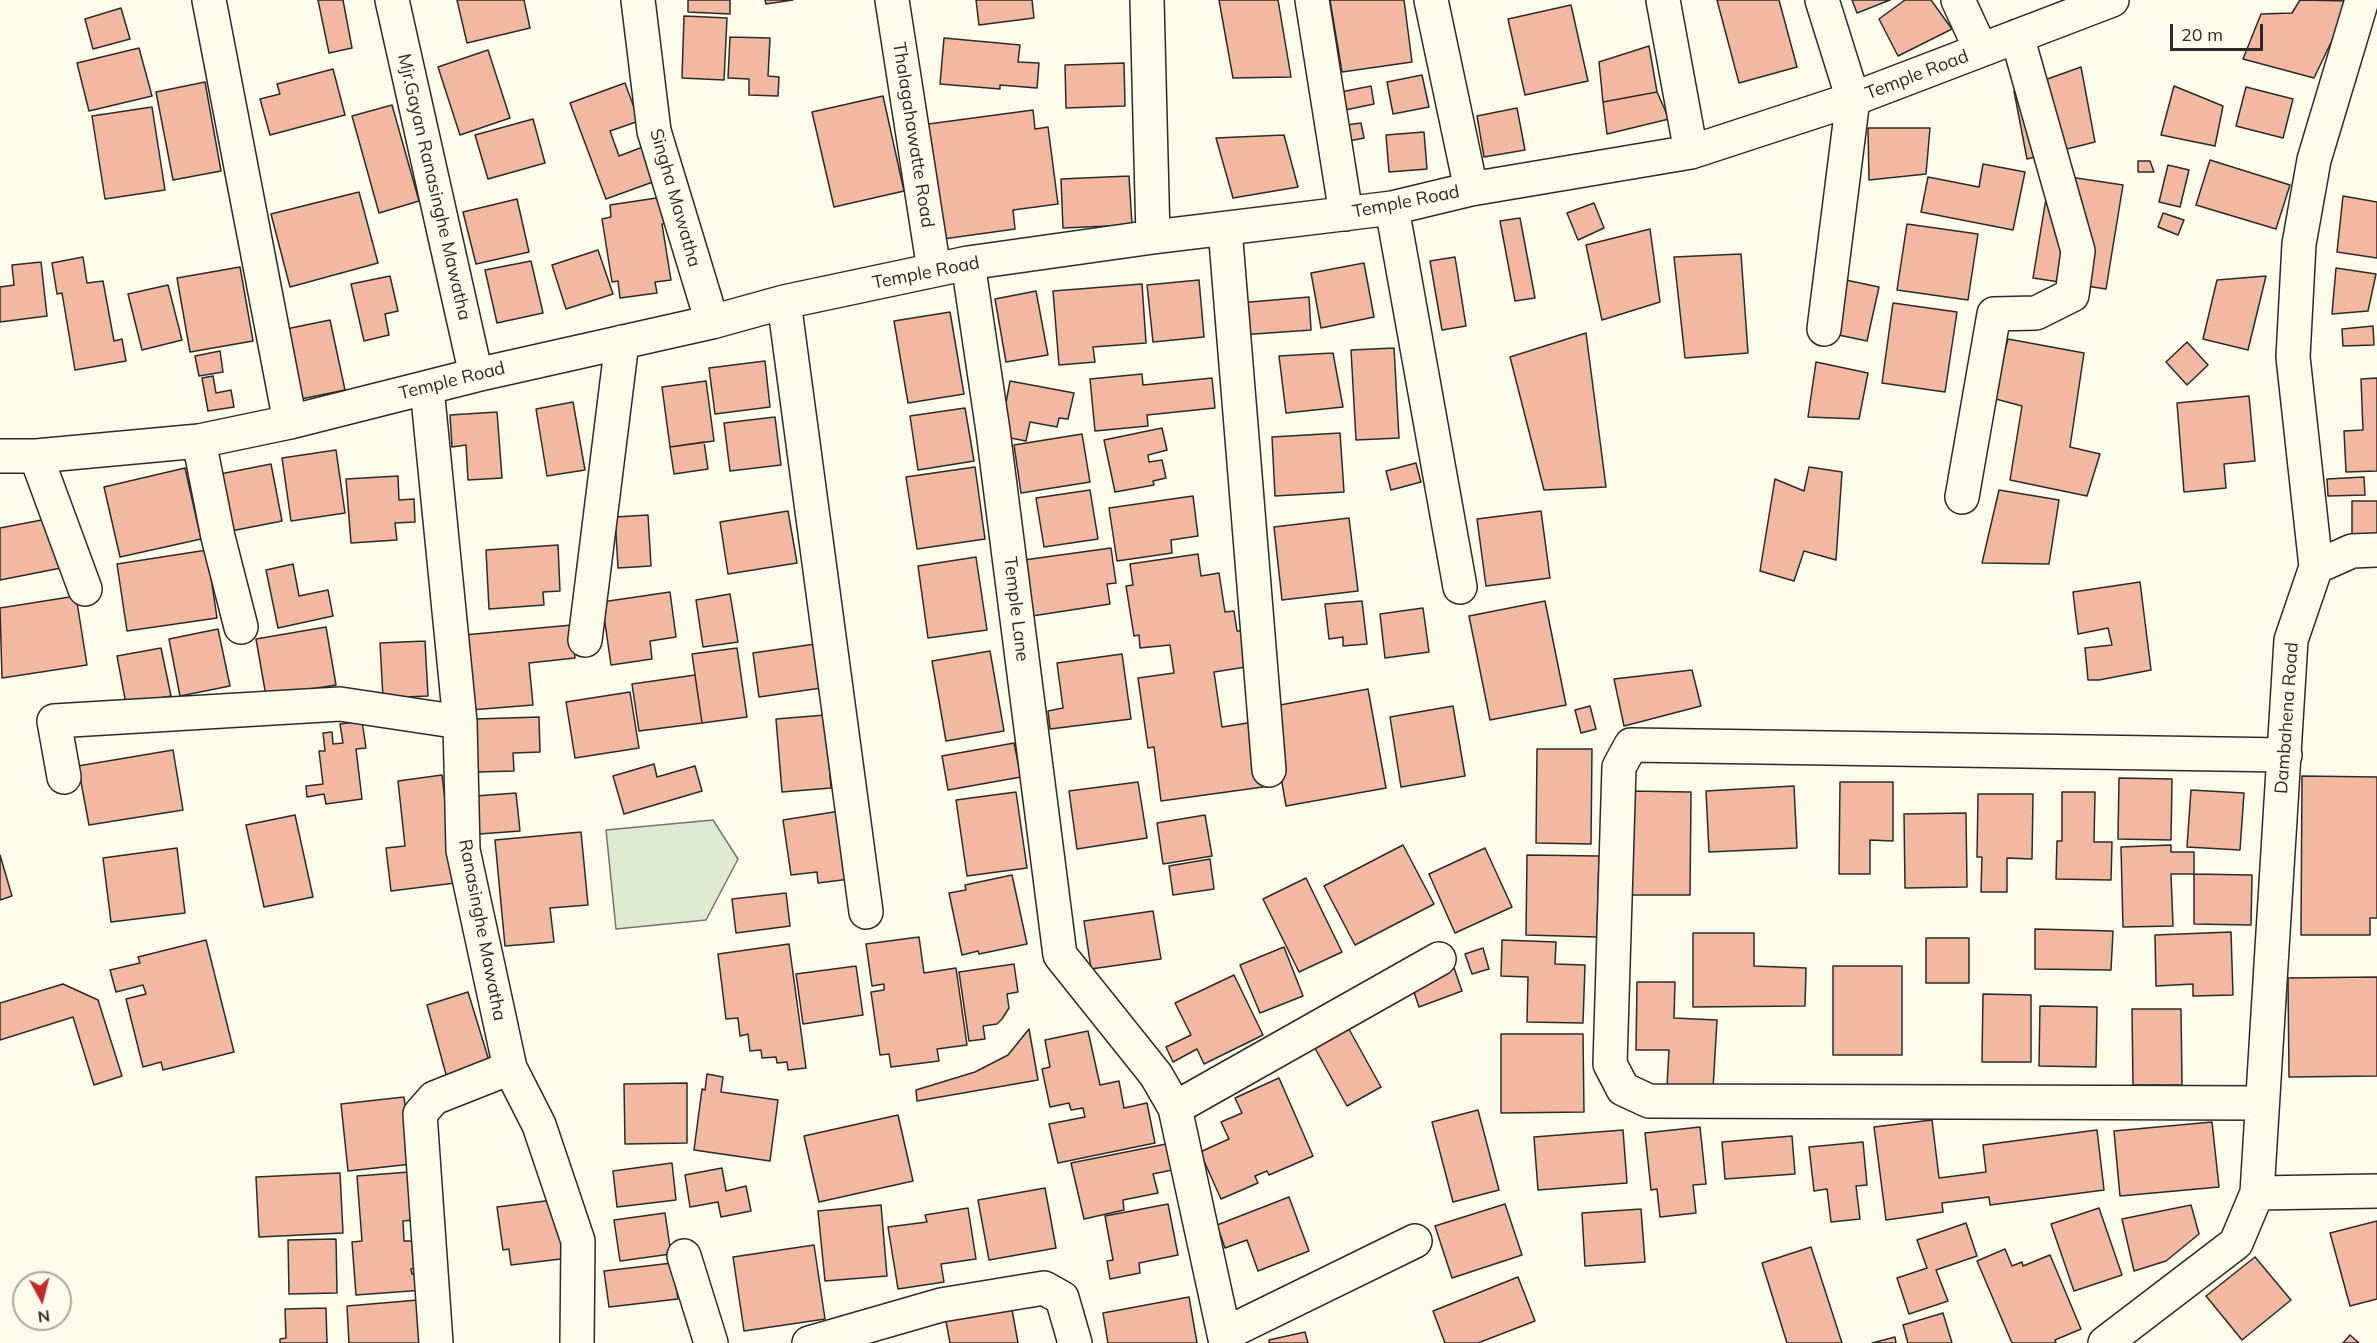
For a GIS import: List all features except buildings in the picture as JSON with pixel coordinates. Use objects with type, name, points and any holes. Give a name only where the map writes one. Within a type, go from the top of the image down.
[{"type":"street","points":[[209,0],[290,422]]},
{"type":"street","name":"Mjr.Gayan Ranasinghe Mawatha","points":[[392,0],[476,375]]},
{"type":"street","name":"Singha Mawatha","points":[[638,0],[654,131],[712,322]]},
{"type":"street","name":"Thalagahawatte Road","points":[[892,0],[934,270]]},
{"type":"street","points":[[1147,0],[1153,237]]},
{"type":"street","points":[[1312,0],[1346,214]]},
{"type":"street","points":[[1431,0],[1471,189]]},
{"type":"street","points":[[1663,0],[1691,152]]},
{"type":"street","points":[[1822,0],[1853,99]]},
{"type":"street","name":"Temple Road","points":[[1959,0],[1981,50]]},
{"type":"street","name":"Temple Road","points":[[0,456],[36,456],[199,441],[290,422],[476,375],[712,322],[784,302],[968,263],[1153,237],[1392,208],[1471,189],[1691,152],[1853,99],[2112,0]]},
{"type":"street","name":"Dambahena Road","points":[[2105,1343],[2236,1244],[2257,1193],[2291,640],[2316,567],[2294,357],[2299,244],[2314,160],[2362,0]]},
{"type":"street","points":[[1962,498],[1994,314],[2036,313],[2072,295],[2078,250],[2018,36]]},
{"type":"street","name":"Temple Road","points":[[1824,329],[1853,99]]},
{"type":"street","points":[[1392,208],[1460,587]]},
{"type":"street","points":[[1226,229],[1269,770]]},
{"type":"street","name":"Temple Lane","points":[[968,263],[993,431],[1060,955],[1156,1075],[1175,1108]]},
{"type":"street","points":[[784,302],[866,912]]},
{"type":"street","points":[[585,640],[622,342]]},
{"type":"street","name":"Ranasinghe Mawatha","points":[[427,388],[460,722],[463,850],[510,1068],[539,1125],[578,1241],[577,1343]]},
{"type":"street","points":[[199,441],[218,537],[241,627]]},
{"type":"street","points":[[36,456],[86,589]]},
{"type":"street","points":[[2316,567],[2352,551],[2377,550]]},
{"type":"street","points":[[64,777],[54,721],[340,704],[460,722]]},
{"type":"street","points":[[2261,1103],[1649,1101],[1623,1089],[1610,1064],[1619,767],[1631,745],[2284,755]]},
{"type":"street","points":[[1415,1241],[1226,1339],[1175,1108],[1439,959]]},
{"type":"street","points":[[436,1343],[420,1114],[434,1098],[510,1068]]},
{"type":"street","points":[[2257,1193],[2377,1191]]},
{"type":"street","points":[[684,1256],[711,1343]]},
{"type":"street","points":[[810,1343],[941,1305],[1044,1288],[1062,1298],[1075,1343]]},
{"type":"green space","points":[[713,820],[738,859],[706,920],[616,929],[606,830]]}]
